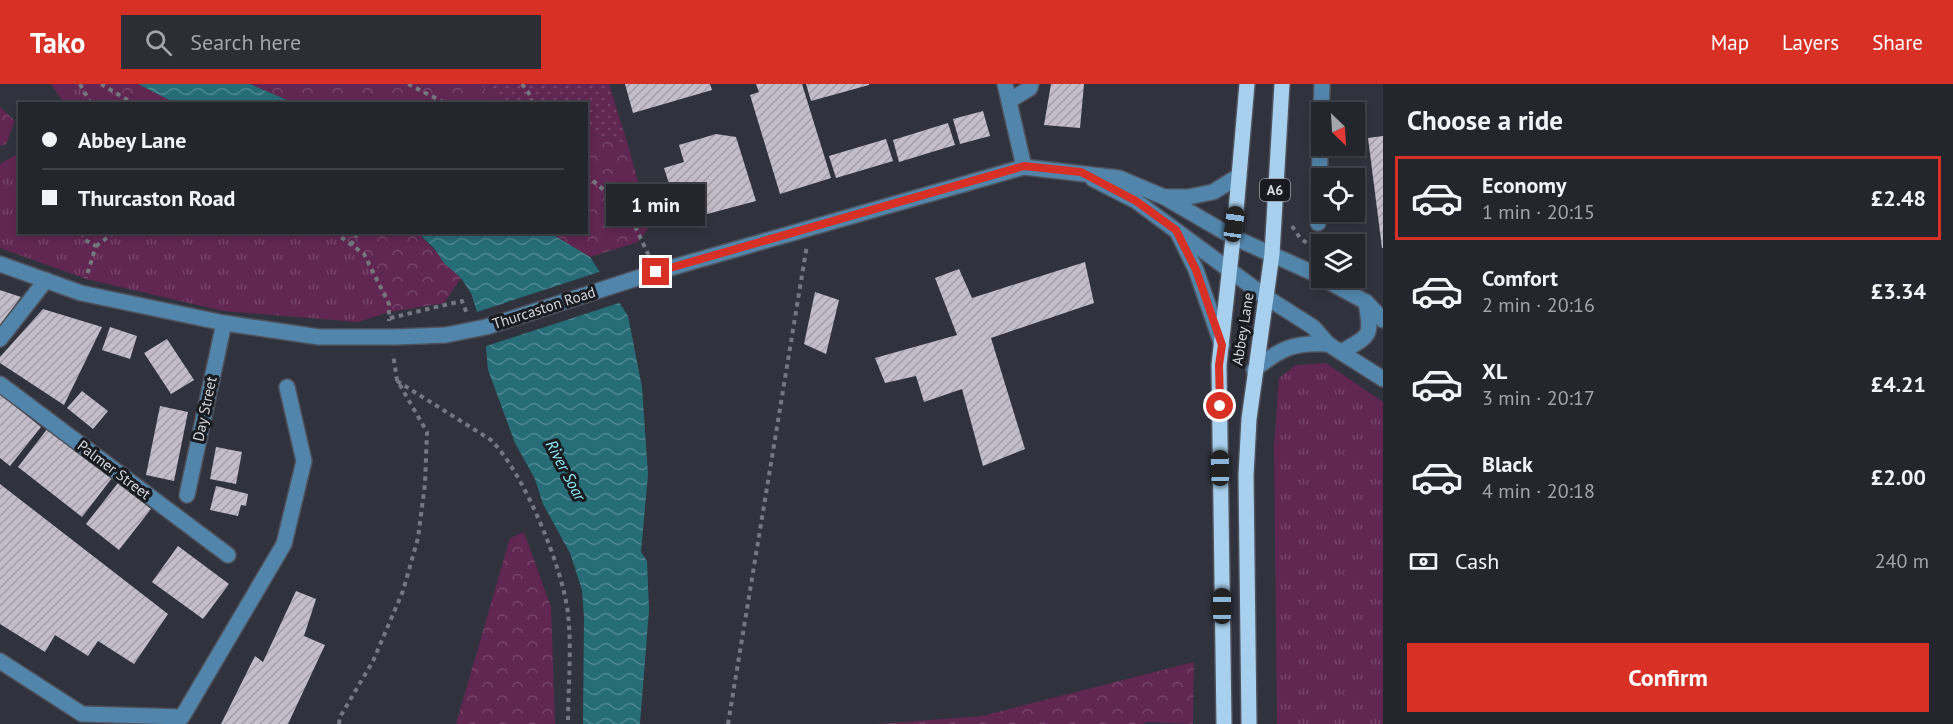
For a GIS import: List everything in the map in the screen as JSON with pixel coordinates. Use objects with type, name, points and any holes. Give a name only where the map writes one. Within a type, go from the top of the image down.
[{"type":"main road","name":"Abbey Lane","points":[[1224,724],[1219,365],[1247,84]]},
{"type":"main road","name":"Abbey Lane","points":[[1249,724],[1246,475],[1254,369],[1272,254],[1282,84]]},
{"type":"street","points":[[1005,84],[1024,166]]},
{"type":"street","points":[[1009,101],[1030,88],[1031,84]]},
{"type":"street","points":[[1318,223],[1323,84]]},
{"type":"street","name":"Thurcaston Road","points":[[0,264],[81,293],[224,323],[319,337],[446,335],[486,327],[634,279],[1024,166],[1119,178],[1164,197],[1233,237],[1311,272]]},
{"type":"street","name":"Thurcaston Road","points":[[1081,172],[1136,201],[1266,297],[1312,327],[1334,348],[1383,379]]},
{"type":"street","name":"Thurcaston Road","points":[[1164,197],[1188,197],[1213,192],[1239,176]]},
{"type":"street","name":"Thurcaston Road","points":[[1176,230],[1196,270],[1222,345]]},
{"type":"street","points":[[0,339],[46,280]]},
{"type":"street","name":"Thurcaston Road","points":[[1341,288],[1366,302],[1383,320]]},
{"type":"street","points":[[1254,369],[1288,346],[1307,343],[1334,348],[1363,340],[1370,326],[1366,302]]},
{"type":"street","name":"Day Street","points":[[187,495],[224,323]]},
{"type":"street","name":"Palmer Street","points":[[0,384],[228,555]]},
{"type":"street","points":[[0,661],[82,714],[182,717],[284,544],[304,461],[286,387]]},
{"type":"path","points":[[80,84],[90,102]]},
{"type":"path","points":[[101,84],[131,102]]},
{"type":"path","points":[[408,84],[443,102]]},
{"type":"path","points":[[522,84],[530,95],[532,102]]},
{"type":"path","points":[[588,177],[620,203],[633,222],[653,263]]},
{"type":"path","points":[[1290,224],[1300,238],[1311,246]]},
{"type":"path","points":[[728,724],[810,228]]},
{"type":"path","points":[[83,234],[85,240],[96,246]]},
{"type":"path","points":[[81,293],[96,246],[112,234]]},
{"type":"path","points":[[337,234],[366,257],[389,304],[397,380],[427,432],[425,484],[418,538],[399,601],[373,661],[340,717],[339,724]]},
{"type":"path","points":[[351,245],[357,234]]},
{"type":"path","points":[[389,318],[462,301],[467,314]]},
{"type":"path","points":[[397,380],[491,440],[502,451],[517,475],[543,531],[559,575],[568,613],[568,724]]},
{"type":"green space","points":[[51,84],[101,84],[132,102],[63,102]]},
{"type":"green space","points":[[101,84],[138,84],[176,102],[132,102]]},
{"type":"green space","points":[[250,84],[479,84],[502,102],[292,102]]},
{"type":"green space","points":[[479,84],[609,84],[628,145],[588,132],[588,102],[502,102]]},
{"type":"green space","points":[[0,107],[15,121],[6,144],[0,146]]},
{"type":"green space","points":[[588,132],[628,145],[650,226],[638,242],[590,257],[552,234],[588,234]]},
{"type":"green space","points":[[18,154],[18,234],[331,234],[366,257],[389,304],[358,322],[223,311],[86,279],[0,248],[0,164]]},
{"type":"green space","points":[[252,234],[419,234],[461,278],[444,303],[390,312],[358,322],[199,305]]},
{"type":"green space","points":[[1326,363],[1383,402],[1383,724],[1277,724],[1274,446],[1279,378],[1296,365]]},
{"type":"green space","points":[[524,532],[551,607],[555,724],[456,724],[510,538]]},
{"type":"green space","points":[[1194,662],[1193,724],[1148,722],[1142,724],[877,724],[982,716]]},
{"type":"water","points":[[138,84],[250,84],[292,102],[173,102]]},
{"type":"water","name":"River Soar","points":[[419,234],[552,234],[590,257],[628,316],[642,387],[648,474],[641,552],[647,561],[649,610],[640,724],[583,724],[582,590],[570,553],[543,504],[535,479],[515,443],[488,370],[485,337],[471,293],[461,278],[444,263],[434,248]]},
{"type":"pier","points":[[602,271],[622,302],[483,347],[474,313]]},
{"type":"building","points":[[625,84],[710,84],[712,90],[633,113]]},
{"type":"building","points":[[756,84],[802,84],[831,178],[780,194],[750,95],[759,92]]},
{"type":"building","points":[[806,84],[869,84],[869,85],[811,101]]},
{"type":"building","points":[[1051,84],[1084,84],[1080,128],[1044,125]]},
{"type":"building","points":[[983,111],[990,136],[960,144],[953,119]]},
{"type":"building","points":[[948,123],[955,145],[899,162],[893,140]]},
{"type":"building","points":[[716,134],[736,137],[756,201],[681,221],[664,168],[684,162],[679,145]]},
{"type":"building","points":[[1383,136],[1383,248],[1382,248],[1368,138]]},
{"type":"building","points":[[886,139],[893,161],[836,178],[829,156]]},
{"type":"building","points":[[1085,262],[1094,303],[991,338],[1025,449],[983,466],[962,389],[924,402],[916,376],[885,383],[875,358],[957,335],[935,278],[959,269],[972,298]]},
{"type":"building","points":[[0,290],[21,297],[0,325]]},
{"type":"building","points":[[815,292],[839,300],[826,354],[804,344]]},
{"type":"building","points":[[43,309],[102,327],[64,405],[0,363],[0,357]]},
{"type":"building","points":[[110,327],[137,336],[130,359],[102,350]]},
{"type":"building","points":[[167,339],[194,380],[171,394],[144,353]]},
{"type":"building","points":[[82,391],[108,411],[93,429],[67,408]]},
{"type":"building","points":[[0,394],[41,427],[10,466],[0,458]]},
{"type":"building","points":[[160,406],[188,412],[174,481],[146,475]]},
{"type":"building","points":[[48,428],[112,478],[82,517],[18,467]]},
{"type":"building","points":[[216,447],[242,452],[236,484],[210,479]]},
{"type":"building","points":[[118,483],[151,509],[119,550],[86,524]]},
{"type":"building","points":[[0,484],[168,614],[134,664],[98,641],[88,656],[55,635],[45,652],[0,624]]},
{"type":"building","points":[[216,486],[248,494],[246,506],[241,505],[238,516],[210,510]]},
{"type":"building","points":[[178,546],[229,584],[203,619],[152,582]]},
{"type":"building","points":[[296,591],[316,599],[304,636],[325,645],[288,724],[221,724],[255,656],[263,662]]},
{"type":"route","points":[[656,272],[1024,166],[1081,172],[1136,201],[1176,230],[1196,270],[1222,345],[1219,365],[1220,406]]}]
